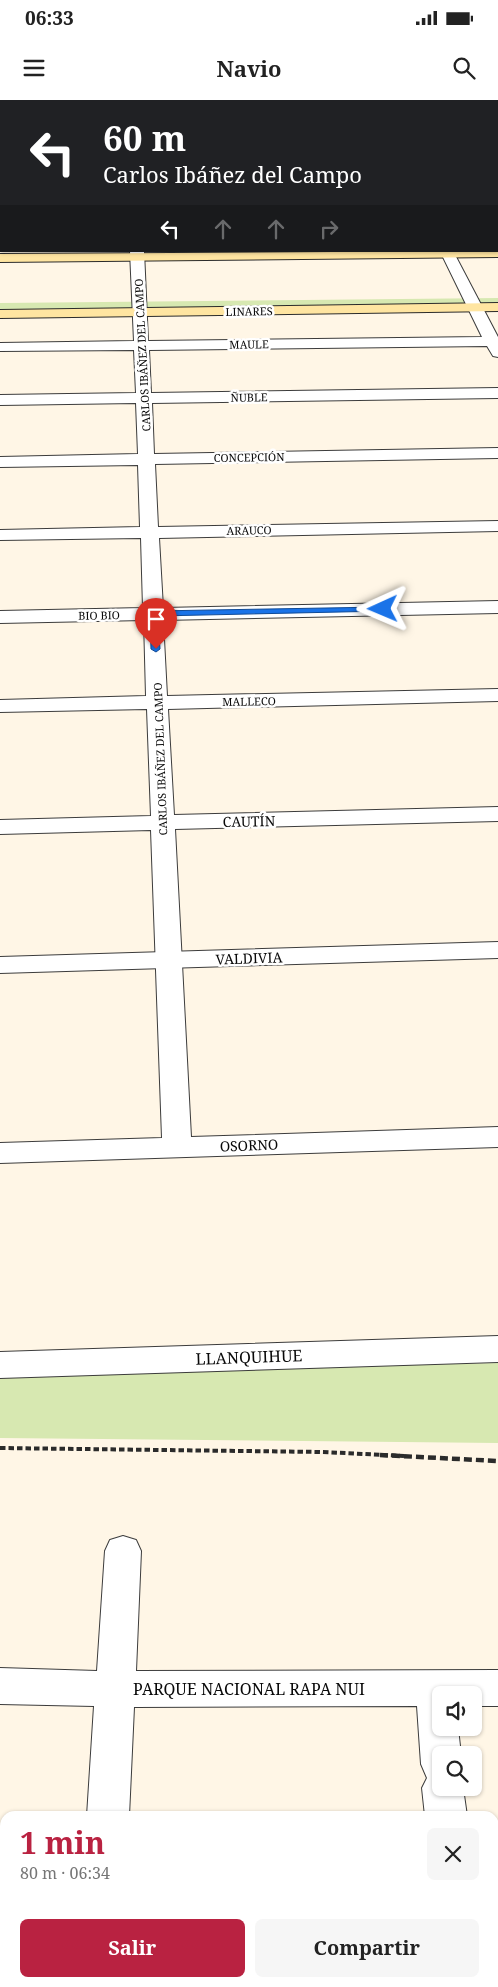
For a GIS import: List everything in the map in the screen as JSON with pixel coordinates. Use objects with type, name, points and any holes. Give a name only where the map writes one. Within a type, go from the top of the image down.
[{"type":"main road","points":[[0,258],[137,254],[498,253]]},
{"type":"main road","name":"LINARES","points":[[0,300],[140,305],[472,301],[498,295]]},
{"type":"main road","name":"LINARES","points":[[472,301],[498,307]]},
{"type":"main road","name":"LINARES","points":[[0,314],[140,305]]},
{"type":"street","points":[[447,252],[496,345]]},
{"type":"street","name":"CARLOS IBÁÑEZ DEL CAMPO","points":[[137,254],[177,1147]]},
{"type":"street","name":"MAULE","points":[[0,347],[496,345]]},
{"type":"street","name":"ÑUBLE","points":[[0,400],[498,393]]},
{"type":"street","name":"CONCEPCIÓN","points":[[0,462],[498,453]]},
{"type":"street","name":"ARAUCO","points":[[0,535],[498,526]]},
{"type":"street","name":"BIO BIO","points":[[0,617],[498,607]]},
{"type":"street","name":"MALLECO","points":[[0,706],[498,696]]},
{"type":"street","name":"CAUTÍN","points":[[0,827],[498,814]]},
{"type":"street","name":"VALDIVIA","points":[[0,966],[498,950]]},
{"type":"street","name":"OSORNO","points":[[0,1153],[498,1137]]},
{"type":"street","name":"LLANQUIHUE","points":[[0,1365],[498,1349]]},
{"type":"street","points":[[108,1811],[123,1551]]},
{"type":"street","name":"PARQUE NACIONAL RAPA NUI","points":[[0,1686],[116,1689],[432,1688]]},
{"type":"street","name":"PARQUE NACIONAL RAPA NUI","points":[[482,1688],[498,1688]]},
{"type":"street","points":[[444,1796],[445,1811]]},
{"type":"path","points":[[0,1448],[323,1452],[498,1461]]},
{"type":"green space","points":[[498,298],[498,305],[0,311],[0,303]]},
{"type":"green space","points":[[498,1363],[498,1443],[0,1438],[0,1373]]},
{"type":"route","points":[[156,649],[154,614],[383,609]]}]
